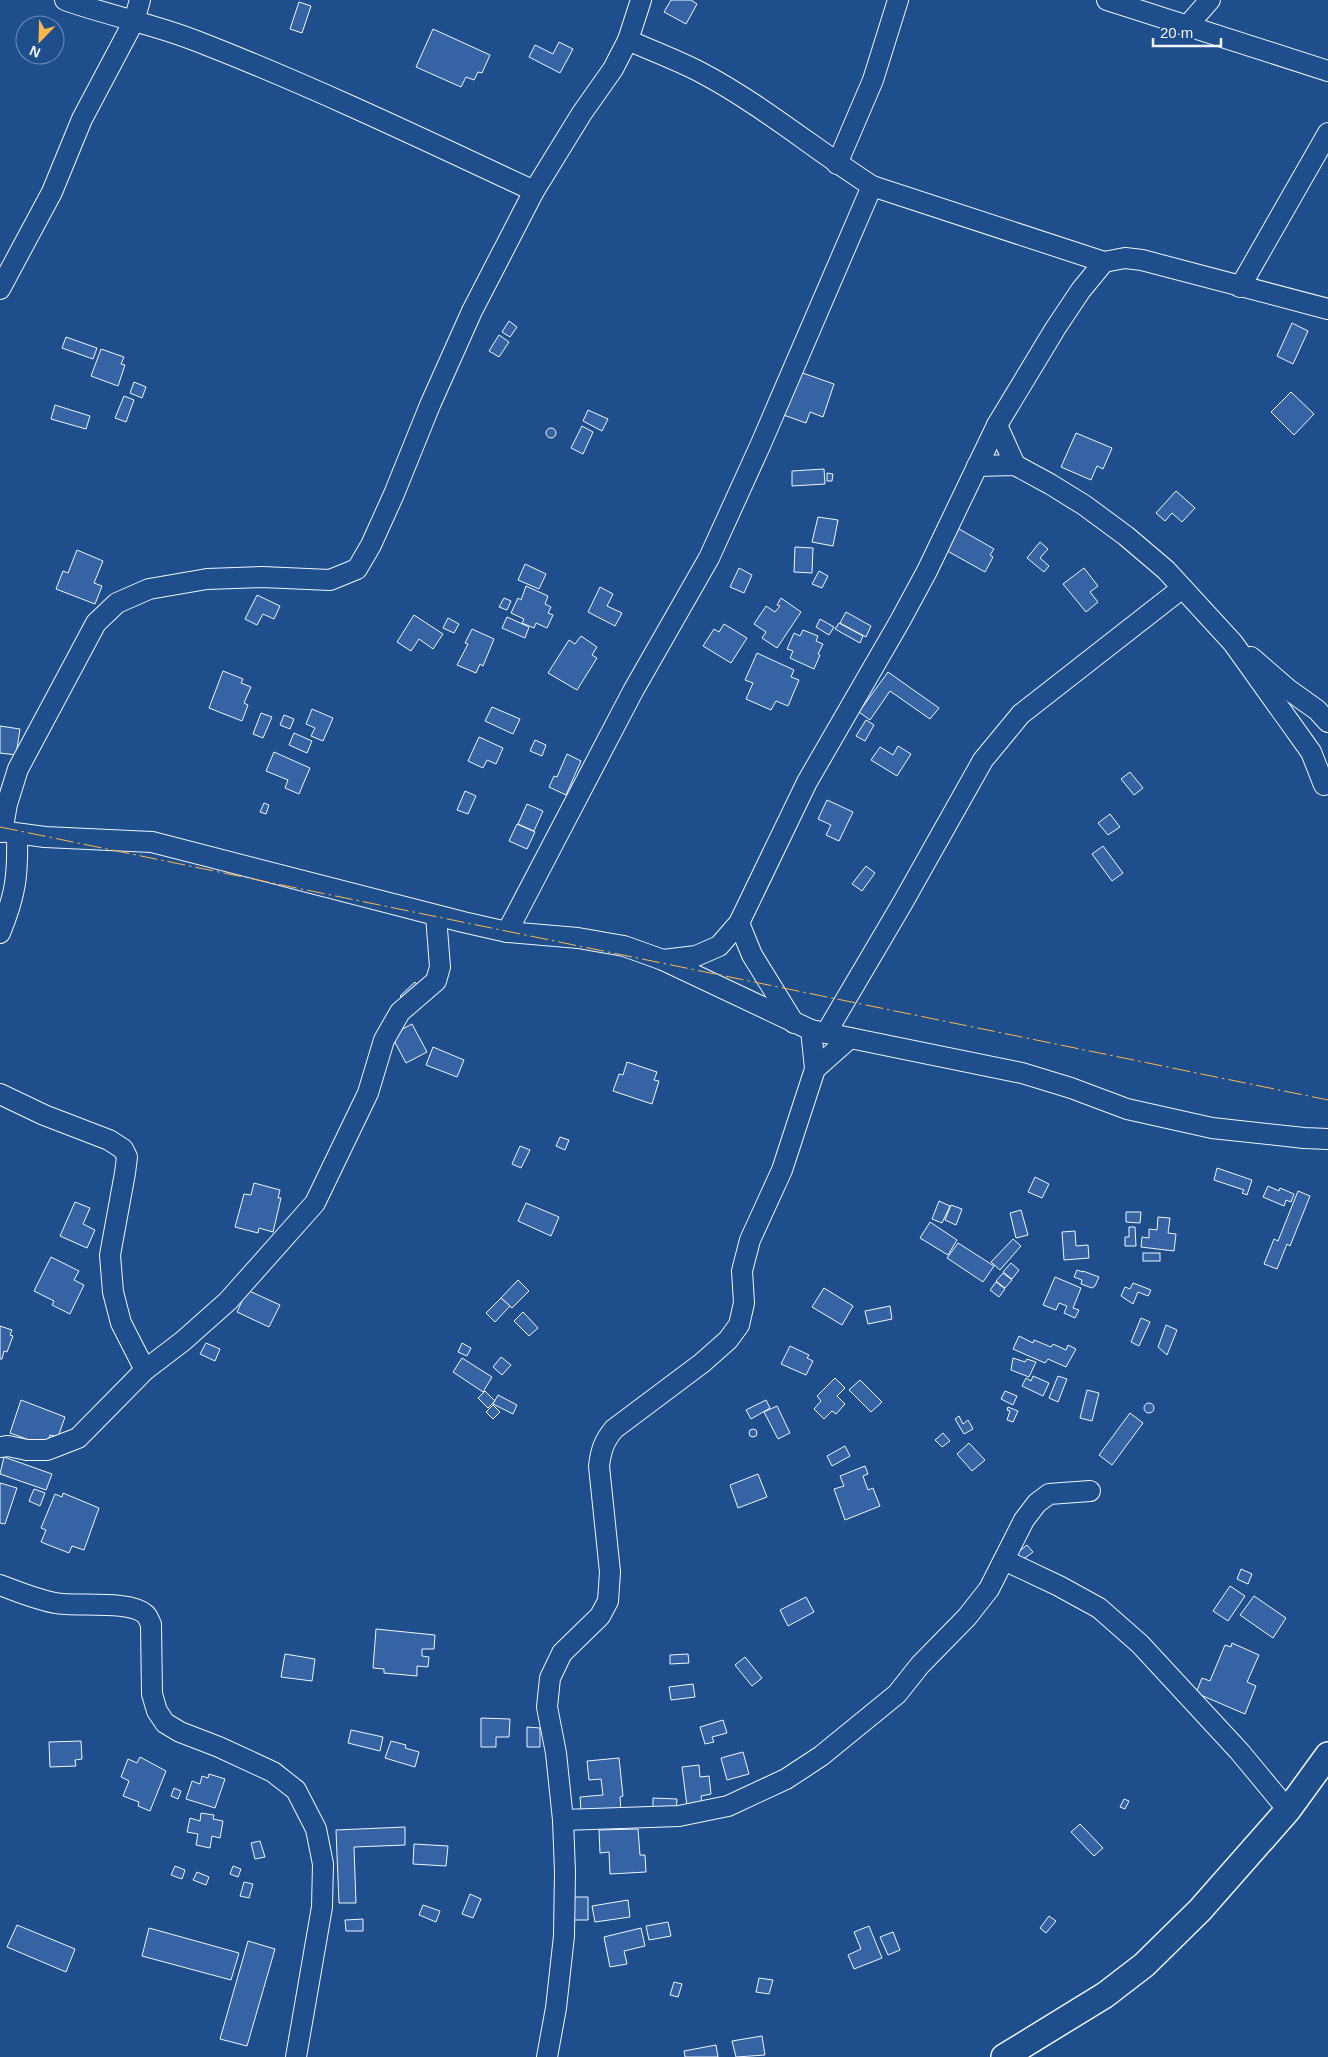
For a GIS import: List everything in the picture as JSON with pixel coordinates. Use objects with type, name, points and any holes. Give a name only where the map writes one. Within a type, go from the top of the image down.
[{"type":"street","points":[[65,0],[197,41],[347,104],[534,191]]},
{"type":"street","points":[[0,289],[52,192],[82,119],[134,21],[140,0]]},
{"type":"street","points":[[0,932],[16,887],[18,863],[6,832],[7,804],[18,769],[96,623],[117,603],[149,589],[206,579],[330,580],[357,568],[394,494],[472,311],[534,191],[582,113],[613,69],[628,40],[641,0]]},
{"type":"street","points":[[837,164],[873,80],[898,0]]},
{"type":"street","points":[[1107,0],[1328,70]]},
{"type":"street","points":[[1188,25],[1210,0]]},
{"type":"street","points":[[628,40],[700,72],[759,108],[804,138],[837,164],[872,186],[1104,262],[1125,258],[1142,260],[1328,310]]},
{"type":"street","points":[[1240,287],[1328,133]]},
{"type":"street","points":[[507,932],[633,691],[709,558],[760,446],[872,186]]},
{"type":"street","points":[[663,960],[696,956],[719,946],[739,923],[807,782],[927,571],[998,425],[1055,328],[1081,290],[1104,262]]},
{"type":"street","points":[[998,425],[1015,465]]},
{"type":"street","points":[[977,466],[1015,465],[1084,505],[1126,536],[1166,570],[1181,589],[1233,643],[1312,752],[1326,790]]},
{"type":"street","points":[[810,1029],[902,904],[983,760],[1021,714],[1181,589]]},
{"type":"street","points":[[1233,643],[1270,672],[1289,690],[1318,710],[1328,722]]},
{"type":"street","points":[[1326,790],[1324,766],[1328,755]]},
{"type":"street","points":[[6,832],[152,842],[436,916],[507,932],[578,938],[624,946],[663,960],[810,1029],[1022,1073],[1128,1109],[1212,1128],[1328,1139]]},
{"type":"street","points":[[0,872],[16,887]]},
{"type":"street","points":[[0,1447],[8,1446],[27,1450],[47,1450],[78,1438],[145,1370],[183,1341],[228,1301],[315,1203],[368,1093],[384,1040],[400,1012],[436,981],[440,967],[436,916]]},
{"type":"street","points":[[547,2057],[564,1936],[563,1820],[556,1753],[547,1706],[550,1678],[562,1653],[600,1616],[608,1600],[610,1572],[599,1466],[603,1446],[605,1440],[614,1429],[702,1364],[728,1340],[739,1325],[744,1303],[742,1271],[750,1240],[782,1170],[815,1069],[810,1029],[752,955],[739,923]]},
{"type":"street","points":[[815,1069],[850,1038]]},
{"type":"street","points":[[1,1099],[109,1140],[123,1149],[127,1158],[110,1255],[113,1292],[121,1323],[145,1370]]},
{"type":"street","points":[[563,1820],[679,1816],[728,1806],[786,1779],[821,1756],[897,1694],[920,1665],[972,1610],[989,1589],[1024,1520],[1037,1503],[1049,1494],[1090,1491]]},
{"type":"street","points":[[1004,1560],[1099,1608],[1140,1644],[1238,1751],[1288,1810]]},
{"type":"street","points":[[0,1585],[31,1597],[56,1603],[84,1606],[115,1606],[134,1609],[146,1614],[151,1624],[152,1694],[157,1711],[165,1723],[180,1732],[219,1746],[273,1772],[296,1790],[316,1830],[324,1864],[322,1907],[296,2057]]},
{"type":"street","points":[[1004,2057],[1105,1996],[1144,1965],[1200,1910],[1288,1810],[1328,1755]]},
{"type":"building","points":[[671,0],[691,0],[697,4],[686,24],[664,12]]},
{"type":"building","points":[[299,2],[311,6],[302,33],[290,29]]},
{"type":"building","points":[[433,29],[490,55],[482,73],[478,72],[474,80],[466,77],[461,87],[416,67]]},
{"type":"building","points":[[559,42],[573,49],[560,73],[529,57],[535,45],[553,54]]},
{"type":"building","points":[[509,321],[517,327],[510,337],[502,332]]},
{"type":"building","points":[[1292,323],[1308,331],[1293,364],[1277,356]]},
{"type":"building","points":[[499,335],[509,342],[499,357],[489,351]]},
{"type":"building","points":[[66,337],[97,348],[93,359],[62,348]]},
{"type":"building","points":[[101,349],[124,357],[121,364],[125,365],[118,386],[91,376]]},
{"type":"building","points":[[794,370],[834,384],[823,417],[810,412],[806,423],[778,413]]},
{"type":"building","points":[[134,382],[146,387],[142,398],[130,393]]},
{"type":"building","points":[[1291,392],[1314,414],[1294,435],[1271,412]]},
{"type":"building","points":[[124,396],[134,400],[126,422],[115,418]]},
{"type":"building","points":[[55,405],[90,416],[86,429],[51,419]]},
{"type":"building","points":[[588,410],[608,419],[602,431],[583,421]]},
{"type":"building","points":[[582,426],[593,432],[583,454],[571,448]]},
{"type":"building","points":[[549,428],[553,428],[556,433],[555,437],[549,438],[546,435],[546,431]]},
{"type":"building","points":[[1076,433],[1112,448],[1103,469],[1097,466],[1091,480],[1061,467]]},
{"type":"building","points":[[824,469],[825,484],[792,486],[792,471]]},
{"type":"building","points":[[827,473],[833,474],[832,481],[827,481]]},
{"type":"building","points":[[1176,491],[1195,508],[1182,522],[1172,513],[1165,521],[1156,513]]},
{"type":"building","points":[[818,517],[838,520],[833,546],[812,542]]},
{"type":"building","points":[[954,526],[994,549],[990,555],[993,557],[985,572],[942,548]]},
{"type":"building","points":[[1040,542],[1048,549],[1040,558],[1049,566],[1044,572],[1027,558]]},
{"type":"building","points":[[795,547],[813,548],[812,573],[794,572]]},
{"type":"building","points":[[77,550],[103,561],[94,583],[102,586],[95,604],[56,589],[63,571],[68,573]]},
{"type":"building","points":[[525,564],[546,574],[539,589],[518,580]]},
{"type":"building","points":[[739,568],[752,575],[744,593],[730,587]]},
{"type":"building","points":[[1084,568],[1098,586],[1090,592],[1098,602],[1086,612],[1063,584]]},
{"type":"building","points":[[819,571],[828,576],[822,588],[812,584]]},
{"type":"building","points":[[526,586],[548,596],[545,604],[551,607],[548,613],[553,615],[547,628],[536,623],[534,628],[522,623],[524,619],[511,613],[518,598],[521,600]]},
{"type":"building","points":[[600,587],[613,594],[607,606],[622,613],[615,626],[588,612]]},
{"type":"building","points":[[257,595],[280,606],[274,619],[263,614],[257,625],[245,619]]},
{"type":"building","points":[[504,598],[511,601],[507,610],[499,607]]},
{"type":"building","points":[[781,598],[801,612],[777,648],[762,638],[766,632],[754,624],[766,606],[775,612],[780,606],[777,605]]},
{"type":"building","points":[[846,612],[871,626],[866,637],[840,623]]},
{"type":"building","points":[[414,615],[443,634],[433,649],[419,639],[411,651],[397,642]]},
{"type":"building","points":[[507,617],[529,627],[525,638],[502,628]]},
{"type":"building","points":[[448,618],[459,624],[454,633],[443,628]]},
{"type":"building","points":[[820,619],[834,627],[829,635],[816,627]]},
{"type":"building","points":[[839,623],[863,636],[860,643],[835,629]]},
{"type":"building","points":[[724,624],[747,638],[731,663],[703,646],[714,629],[719,632]]},
{"type":"building","points":[[472,629],[494,639],[483,666],[480,664],[476,673],[457,665],[468,644],[465,643]]},
{"type":"building","points":[[803,630],[818,636],[816,641],[823,644],[814,669],[790,658],[793,651],[787,649],[794,633],[800,636]]},
{"type":"building","points":[[581,636],[597,647],[592,655],[597,658],[577,690],[548,673],[569,640],[575,644]]},
{"type":"building","points":[[757,653],[794,670],[791,677],[799,680],[788,706],[776,701],[771,710],[746,699],[753,683],[745,680]]},
{"type":"building","points":[[223,671],[243,679],[241,683],[251,687],[244,703],[248,705],[242,721],[209,708]]},
{"type":"building","points":[[888,672],[939,708],[930,719],[890,691],[870,720],[859,712]]},
{"type":"building","points":[[492,707],[520,719],[513,734],[485,721]]},
{"type":"building","points":[[312,709],[333,718],[323,741],[311,736],[315,728],[306,724]]},
{"type":"building","points":[[261,713],[272,717],[263,738],[253,734]]},
{"type":"building","points":[[284,715],[294,719],[290,729],[280,725]]},
{"type":"building","points":[[866,720],[874,725],[865,741],[856,736]]},
{"type":"building","points":[[0,726],[20,729],[16,755],[0,753]]},
{"type":"building","points":[[294,733],[312,741],[307,753],[289,745]]},
{"type":"building","points":[[479,737],[503,748],[496,764],[487,760],[483,768],[468,761]]},
{"type":"building","points":[[535,740],[546,745],[542,756],[530,751]]},
{"type":"building","points":[[898,746],[911,754],[897,776],[871,760],[880,747],[893,755]]},
{"type":"building","points":[[274,752],[310,768],[299,794],[285,788],[288,780],[266,771]]},
{"type":"building","points":[[567,754],[581,761],[566,795],[549,787],[554,776],[557,777]]},
{"type":"building","points":[[1130,772],[1143,788],[1134,795],[1121,779]]},
{"type":"building","points":[[465,791],[476,796],[468,814],[457,810]]},
{"type":"building","points":[[827,800],[853,812],[839,841],[826,835],[831,825],[818,819]]},
{"type":"building","points":[[264,803],[269,805],[266,814],[260,812]]},
{"type":"building","points":[[527,804],[543,811],[534,831],[518,824]]},
{"type":"building","points":[[1110,814],[1120,827],[1108,835],[1098,823]]},
{"type":"building","points":[[517,824],[535,832],[527,849],[509,841]]},
{"type":"building","points":[[1103,846],[1123,873],[1112,881],[1092,854]]},
{"type":"building","points":[[866,866],[875,873],[862,891],[852,884]]},
{"type":"building","points":[[415,982],[421,989],[407,1003],[400,996]]},
{"type":"building","points":[[412,1024],[427,1052],[406,1063],[391,1035]]},
{"type":"building","points":[[433,1047],[464,1060],[457,1077],[426,1065]]},
{"type":"building","points":[[627,1062],[657,1072],[654,1080],[659,1081],[652,1104],[613,1091],[619,1074],[623,1075]]},
{"type":"building","points":[[560,1137],[569,1140],[565,1150],[556,1146]]},
{"type":"building","points":[[520,1146],[530,1150],[521,1168],[512,1164]]},
{"type":"building","points":[[1217,1168],[1252,1180],[1247,1195],[1242,1193],[1244,1190],[1214,1180]]},
{"type":"building","points":[[1035,1177],[1049,1184],[1042,1198],[1028,1192]]},
{"type":"building","points":[[254,1183],[280,1190],[278,1198],[281,1198],[273,1232],[259,1228],[258,1233],[235,1227],[244,1194],[251,1195]]},
{"type":"building","points":[[1268,1186],[1279,1191],[1280,1188],[1294,1194],[1291,1202],[1286,1200],[1284,1206],[1263,1197]]},
{"type":"building","points":[[1298,1191],[1310,1196],[1290,1246],[1287,1244],[1277,1269],[1264,1264],[1274,1239],[1278,1241]]},
{"type":"building","points":[[939,1201],[950,1206],[942,1223],[932,1219]]},
{"type":"building","points":[[75,1202],[90,1208],[83,1224],[95,1230],[87,1248],[60,1236]]},
{"type":"building","points":[[526,1203],[559,1217],[551,1236],[518,1221]]},
{"type":"building","points":[[951,1205],[962,1209],[956,1225],[945,1220]]},
{"type":"building","points":[[1021,1210],[1028,1235],[1016,1238],[1010,1213]]},
{"type":"building","points":[[1126,1212],[1141,1212],[1140,1223],[1126,1222]]},
{"type":"building","points":[[1158,1217],[1170,1218],[1168,1233],[1176,1234],[1174,1251],[1141,1247],[1142,1237],[1149,1238],[1149,1229],[1157,1230]]},
{"type":"building","points":[[930,1222],[957,1240],[948,1255],[920,1238]]},
{"type":"building","points":[[1129,1227],[1135,1227],[1136,1246],[1125,1246],[1125,1237],[1129,1237]]},
{"type":"building","points":[[1075,1231],[1076,1246],[1088,1245],[1089,1258],[1064,1260],[1062,1232]]},
{"type":"building","points":[[1013,1239],[1021,1246],[1000,1270],[991,1262]]},
{"type":"building","points":[[958,1243],[994,1266],[983,1282],[947,1258]]},
{"type":"building","points":[[1143,1253],[1160,1253],[1160,1261],[1143,1261]]},
{"type":"building","points":[[51,1257],[79,1271],[74,1280],[84,1285],[70,1314],[52,1305],[54,1301],[34,1291]]},
{"type":"building","points":[[1011,1263],[1019,1270],[1012,1279],[1003,1272]]},
{"type":"building","points":[[1077,1270],[1099,1277],[1095,1286],[1092,1288],[1081,1284],[1082,1280],[1074,1277]]},
{"type":"building","points":[[1003,1273],[1012,1280],[1005,1288],[996,1281]]},
{"type":"building","points":[[1055,1277],[1081,1288],[1073,1308],[1079,1310],[1075,1318],[1064,1313],[1067,1306],[1059,1303],[1056,1310],[1043,1305]]},
{"type":"building","points":[[518,1280],[529,1291],[512,1308],[501,1298]]},
{"type":"building","points":[[996,1282],[1005,1289],[999,1297],[990,1290]]},
{"type":"building","points":[[1133,1283],[1151,1290],[1148,1296],[1138,1292],[1133,1304],[1121,1296],[1125,1287],[1130,1289]]},
{"type":"building","points":[[824,1288],[853,1306],[842,1325],[812,1307]]},
{"type":"building","points":[[247,1290],[280,1305],[269,1327],[237,1312]]},
{"type":"building","points":[[501,1298],[510,1306],[495,1322],[486,1313]]},
{"type":"building","points":[[890,1306],[892,1319],[868,1324],[865,1311]]},
{"type":"building","points":[[523,1312],[538,1328],[529,1336],[514,1321]]},
{"type":"building","points":[[1141,1318],[1150,1322],[1139,1346],[1131,1342]]},
{"type":"building","points":[[1166,1325],[1177,1330],[1167,1355],[1158,1347]]},
{"type":"building","points":[[0,1326],[12,1330],[10,1335],[13,1336],[7,1352],[4,1351],[2,1359],[0,1359]]},
{"type":"building","points":[[1019,1336],[1033,1343],[1034,1340],[1051,1347],[1053,1344],[1066,1350],[1068,1345],[1076,1349],[1066,1367],[1048,1359],[1045,1363],[1013,1349]]},
{"type":"building","points":[[206,1343],[220,1349],[215,1361],[200,1354]]},
{"type":"building","points":[[462,1343],[471,1348],[467,1356],[458,1352]]},
{"type":"building","points":[[790,1346],[809,1355],[807,1358],[813,1361],[806,1375],[781,1364]]},
{"type":"building","points":[[501,1357],[511,1365],[502,1375],[493,1367]]},
{"type":"building","points":[[462,1358],[492,1377],[483,1392],[453,1372]]},
{"type":"building","points":[[1013,1358],[1025,1362],[1027,1359],[1036,1362],[1029,1377],[1011,1370]]},
{"type":"building","points":[[1033,1376],[1049,1383],[1043,1396],[1022,1386],[1026,1378],[1031,1381]]},
{"type":"building","points":[[1058,1376],[1067,1379],[1058,1402],[1049,1398]]},
{"type":"building","points":[[835,1378],[845,1388],[837,1396],[845,1404],[836,1414],[832,1411],[824,1419],[814,1409],[821,1401],[817,1396]]},
{"type":"building","points":[[860,1380],[882,1402],[871,1412],[849,1390]]},
{"type":"building","points":[[1087,1390],[1099,1393],[1092,1421],[1080,1418]]},
{"type":"building","points":[[485,1391],[495,1401],[488,1408],[478,1398]]},
{"type":"building","points":[[1005,1391],[1017,1396],[1013,1405],[1001,1399]]},
{"type":"building","points":[[498,1395],[517,1405],[513,1414],[493,1404]]},
{"type":"building","points":[[21,1400],[65,1417],[58,1437],[50,1435],[46,1446],[10,1433]]},
{"type":"building","points":[[766,1400],[770,1408],[751,1419],[746,1410]]},
{"type":"building","points":[[1147,1403],[1151,1403],[1154,1408],[1153,1412],[1147,1413],[1144,1410],[1144,1406]]},
{"type":"building","points":[[493,1405],[500,1412],[493,1419],[486,1412]]},
{"type":"building","points":[[777,1406],[790,1433],[778,1439],[764,1412]]},
{"type":"building","points":[[1008,1407],[1018,1411],[1013,1422],[1007,1420],[1010,1411],[1007,1410]]},
{"type":"building","points":[[1130,1413],[1143,1423],[1112,1465],[1099,1455]]},
{"type":"building","points":[[959,1416],[963,1424],[968,1420],[973,1429],[964,1434],[955,1419]]},
{"type":"building","points":[[753,1429],[757,1433],[753,1437],[749,1433]]},
{"type":"building","points":[[943,1433],[950,1441],[942,1447],[935,1440]]},
{"type":"building","points":[[969,1443],[985,1460],[972,1471],[957,1454]]},
{"type":"building","points":[[845,1446],[850,1456],[832,1466],[827,1456]]},
{"type":"building","points":[[4,1457],[52,1474],[46,1490],[0,1474]]},
{"type":"building","points":[[865,1466],[868,1474],[863,1476],[868,1490],[873,1488],[880,1506],[845,1520],[834,1489],[844,1486],[840,1476]]},
{"type":"building","points":[[758,1474],[767,1497],[738,1508],[730,1485]]},
{"type":"building","points":[[0,1483],[17,1488],[5,1524],[0,1523]]},
{"type":"building","points":[[34,1489],[45,1493],[40,1506],[29,1501]]},
{"type":"building","points":[[63,1493],[99,1508],[84,1550],[72,1546],[69,1553],[41,1542],[46,1530],[41,1528],[55,1494],[62,1497]]},
{"type":"building","points":[[1027,1545],[1033,1552],[1018,1563],[1012,1557]]},
{"type":"building","points":[[1241,1569],[1252,1574],[1248,1584],[1237,1579]]},
{"type":"building","points":[[1230,1586],[1245,1596],[1228,1621],[1213,1611]]},
{"type":"building","points":[[1254,1596],[1286,1618],[1273,1638],[1240,1615]]},
{"type":"building","points":[[806,1597],[814,1612],[788,1626],[780,1610]]},
{"type":"building","points":[[376,1629],[435,1635],[434,1649],[422,1649],[422,1656],[429,1657],[428,1667],[417,1666],[417,1676],[384,1673],[384,1669],[373,1668]]},
{"type":"building","points":[[1232,1643],[1259,1655],[1247,1682],[1256,1686],[1245,1714],[1196,1693],[1202,1678],[1210,1681],[1225,1645],[1231,1647]]},
{"type":"building","points":[[285,1654],[315,1659],[312,1681],[281,1677]]},
{"type":"building","points":[[688,1654],[689,1663],[670,1664],[670,1655]]},
{"type":"building","points":[[745,1657],[762,1678],[752,1686],[735,1665]]},
{"type":"building","points":[[693,1684],[695,1697],[671,1700],[669,1687]]},
{"type":"building","points":[[481,1718],[510,1719],[509,1737],[496,1737],[496,1747],[481,1747]]},
{"type":"building","points":[[723,1720],[727,1733],[712,1737],[714,1742],[705,1744],[700,1727]]},
{"type":"building","points":[[527,1727],[540,1728],[540,1747],[527,1747]]},
{"type":"building","points":[[351,1730],[383,1737],[380,1751],[348,1743]]},
{"type":"building","points":[[81,1741],[82,1759],[75,1760],[76,1766],[50,1767],[49,1742]]},
{"type":"building","points":[[391,1741],[406,1745],[405,1748],[419,1752],[415,1767],[385,1758]]},
{"type":"building","points":[[743,1752],[749,1774],[727,1780],[721,1758]]},
{"type":"building","points":[[140,1757],[166,1771],[150,1811],[138,1806],[139,1802],[123,1796],[129,1781],[121,1777],[128,1759],[137,1763]]},
{"type":"building","points":[[619,1758],[623,1796],[620,1797],[621,1811],[581,1811],[580,1797],[603,1795],[601,1779],[589,1780],[587,1761]]},
{"type":"building","points":[[699,1765],[700,1777],[709,1776],[711,1794],[701,1796],[702,1804],[687,1806],[682,1767]]},
{"type":"building","points":[[209,1774],[225,1779],[215,1808],[186,1799],[192,1781],[200,1784],[202,1776],[208,1778]]},
{"type":"building","points":[[174,1788],[181,1791],[178,1799],[171,1796]]},
{"type":"building","points":[[653,1798],[677,1799],[676,1812],[653,1811]]},
{"type":"building","points":[[1124,1799],[1129,1801],[1125,1809],[1120,1807]]},
{"type":"building","points":[[201,1813],[214,1815],[213,1819],[223,1821],[220,1838],[212,1836],[210,1848],[196,1845],[198,1834],[187,1832],[190,1818],[200,1821]]},
{"type":"building","points":[[1080,1824],[1103,1848],[1094,1856],[1071,1832]]},
{"type":"building","points":[[405,1827],[405,1845],[354,1847],[356,1903],[339,1903],[336,1830]]},
{"type":"building","points":[[638,1829],[640,1855],[645,1855],[646,1872],[610,1874],[609,1852],[600,1853],[599,1830]]},
{"type":"building","points":[[260,1841],[265,1857],[255,1859],[251,1843]]},
{"type":"building","points":[[414,1844],[448,1846],[446,1866],[413,1864]]},
{"type":"building","points":[[175,1866],[185,1870],[182,1879],[171,1875]]},
{"type":"building","points":[[233,1866],[241,1869],[238,1877],[230,1874]]},
{"type":"building","points":[[197,1872],[209,1877],[206,1885],[193,1880]]},
{"type":"building","points":[[244,1882],[253,1884],[249,1898],[240,1896]]},
{"type":"building","points":[[470,1894],[481,1899],[473,1918],[462,1914]]},
{"type":"building","points":[[574,1897],[588,1897],[588,1920],[573,1920]]},
{"type":"building","points":[[628,1900],[630,1917],[595,1922],[592,1906]]},
{"type":"building","points":[[423,1905],[440,1911],[436,1922],[419,1915]]},
{"type":"building","points":[[1049,1916],[1056,1921],[1046,1933],[1040,1928]]},
{"type":"building","points":[[363,1919],[363,1931],[346,1931],[345,1920]]},
{"type":"building","points":[[668,1922],[671,1936],[649,1940],[646,1926]]},
{"type":"building","points":[[17,1925],[75,1949],[66,1972],[7,1947]]},
{"type":"building","points":[[869,1926],[882,1958],[854,1969],[848,1955],[861,1949],[854,1932]]},
{"type":"building","points":[[149,1928],[239,1953],[231,1980],[142,1956]]},
{"type":"building","points":[[641,1928],[645,1946],[624,1951],[627,1964],[610,1967],[604,1937]]},
{"type":"building","points":[[893,1932],[900,1950],[888,1955],[880,1937]]},
{"type":"building","points":[[248,1941],[275,1949],[247,2046],[220,2039]]},
{"type":"building","points":[[759,1978],[773,1980],[769,1994],[756,1992]]},
{"type":"building","points":[[674,1982],[682,1984],[678,1997],[670,1995]]},
{"type":"building","points":[[762,2036],[765,2055],[736,2057],[732,2041]]},
{"type":"building","points":[[716,2045],[718,2057],[685,2057],[684,2051]]},
{"type":"power","points":[[0,827],[1328,1100]]}]
